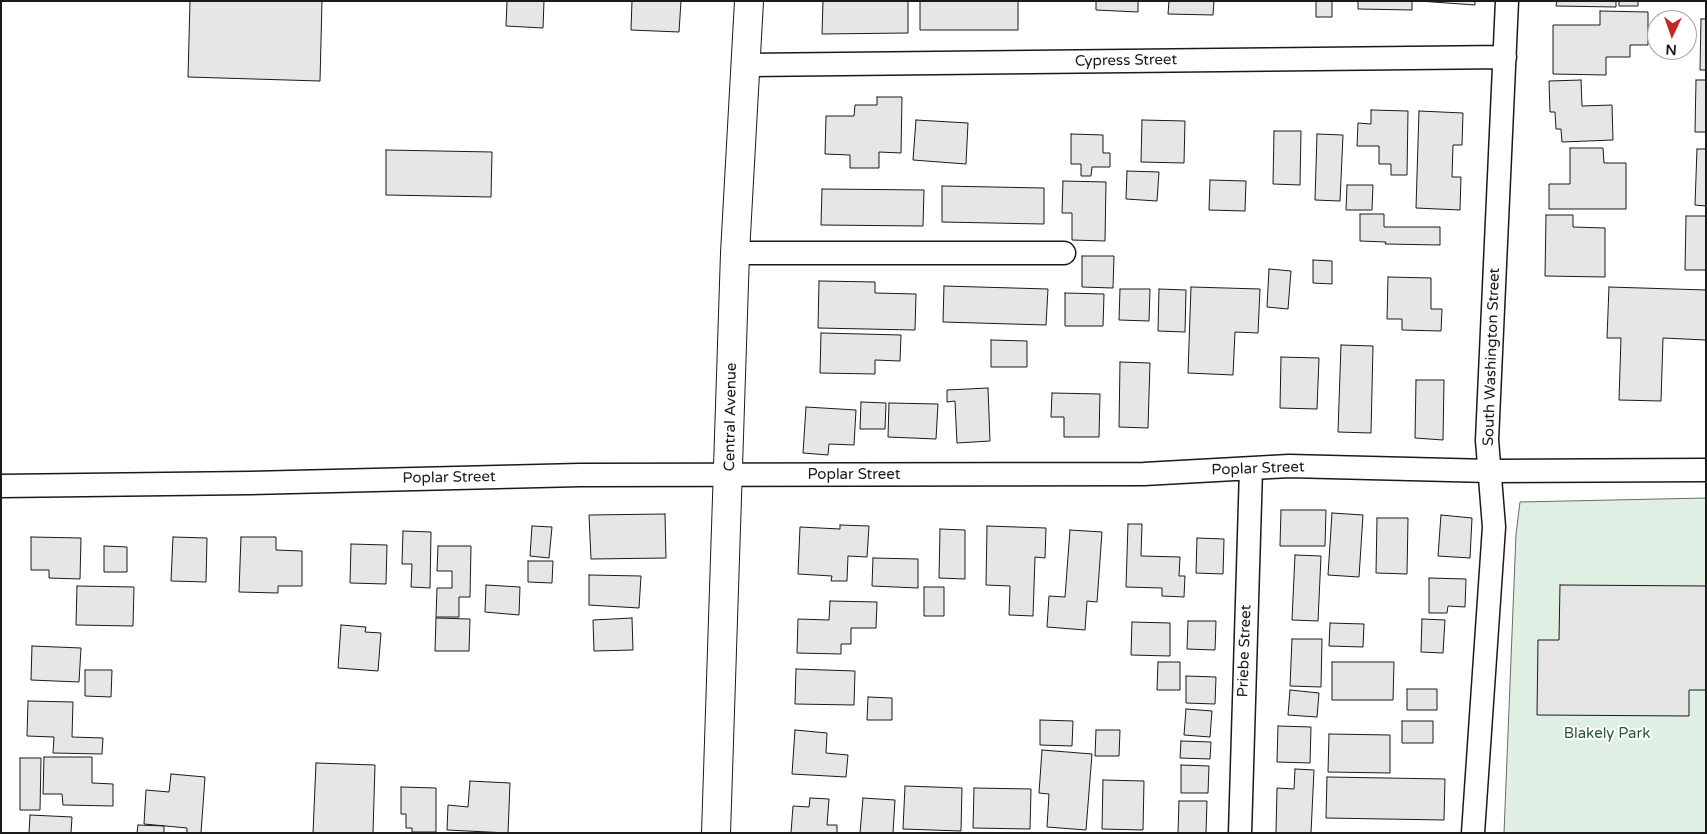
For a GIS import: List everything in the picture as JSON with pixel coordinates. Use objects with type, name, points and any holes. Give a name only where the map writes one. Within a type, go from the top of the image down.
[{"type":"street","name":"Central Avenue","points":[[716,833],[735,253],[747,65],[749,1]]},
{"type":"street","name":"South Washington Street","points":[[1473,833],[1494,527],[1487,440],[1507,1]]},
{"type":"street","name":"Cypress Street","points":[[747,65],[1505,56]]},
{"type":"street","points":[[735,253],[1064,253]]},
{"type":"street","name":"Poplar Street","points":[[1,486],[250,483],[580,475],[1144,474],[1289,466],[1490,471],[1706,470]]},
{"type":"street","name":"Priebe Street","points":[[1240,833],[1251,469]]},
{"type":"green space","name":"Blakely Park","points":[[1706,498],[1706,833],[1504,833],[1516,534],[1520,502]]},
{"type":"building","points":[[190,1],[322,1],[320,81],[188,77]]},
{"type":"building","points":[[507,1],[544,1],[543,28],[506,26]]},
{"type":"building","points":[[632,1],[681,1],[679,32],[631,30]]},
{"type":"building","points":[[823,1],[908,1],[908,33],[822,34]]},
{"type":"building","points":[[920,1],[1018,1],[1018,30],[920,30]]},
{"type":"building","points":[[1096,1],[1138,1],[1138,12],[1096,10]]},
{"type":"building","points":[[1169,1],[1214,1],[1213,15],[1168,14]]},
{"type":"building","points":[[1316,1],[1332,1],[1332,17],[1316,17]]},
{"type":"building","points":[[1358,1],[1412,1],[1412,10],[1358,9]]},
{"type":"building","points":[[1419,1],[1475,1],[1475,5]]},
{"type":"building","points":[[1557,1],[1616,1],[1616,7],[1556,6]]},
{"type":"building","points":[[1619,1],[1638,1],[1638,6],[1619,6]]},
{"type":"building","points":[[1600,11],[1647,12],[1647,45],[1630,45],[1630,57],[1606,57],[1606,75],[1553,74],[1553,25],[1600,25]]},
{"type":"building","points":[[1701,19],[1706,19],[1706,70],[1700,70]]},
{"type":"building","points":[[1581,80],[1582,106],[1612,105],[1613,140],[1562,142],[1561,129],[1556,129],[1555,112],[1550,112],[1549,81]]},
{"type":"building","points":[[1696,80],[1706,80],[1706,132],[1695,132]]},
{"type":"building","points":[[877,97],[902,97],[901,153],[879,152],[879,168],[850,168],[850,155],[825,154],[826,116],[854,116],[855,105],[877,105]]},
{"type":"building","points":[[1371,110],[1408,111],[1407,175],[1391,175],[1391,164],[1379,164],[1379,146],[1357,146],[1358,123],[1371,124]]},
{"type":"building","points":[[1419,111],[1463,113],[1462,145],[1453,145],[1452,177],[1461,177],[1460,210],[1416,208]]},
{"type":"building","points":[[916,120],[968,123],[966,164],[913,160]]},
{"type":"building","points":[[1142,120],[1185,121],[1184,163],[1141,162]]},
{"type":"building","points":[[1274,131],[1301,131],[1300,185],[1273,184]]},
{"type":"building","points":[[1071,134],[1103,135],[1103,153],[1110,153],[1110,167],[1092,167],[1091,176],[1081,176],[1081,164],[1071,164]]},
{"type":"building","points":[[1317,134],[1343,135],[1340,201],[1315,200]]},
{"type":"building","points":[[1570,148],[1603,148],[1604,163],[1626,163],[1626,209],[1549,209],[1549,184],[1570,184]]},
{"type":"building","points":[[1697,149],[1706,149],[1706,206],[1695,205]]},
{"type":"building","points":[[386,150],[492,152],[491,197],[386,195]]},
{"type":"building","points":[[1127,171],[1159,172],[1157,201],[1126,199]]},
{"type":"building","points":[[1210,180],[1246,181],[1245,211],[1209,210]]},
{"type":"building","points":[[1063,181],[1106,182],[1105,241],[1072,240],[1072,213],[1062,213]]},
{"type":"building","points":[[1347,185],[1373,185],[1372,210],[1346,210]]},
{"type":"building","points":[[942,186],[1044,188],[1044,224],[942,222]]},
{"type":"building","points":[[822,189],[924,190],[923,226],[821,225]]},
{"type":"building","points":[[1360,214],[1384,214],[1384,227],[1440,227],[1440,245],[1385,244],[1386,242],[1360,241]]},
{"type":"building","points":[[1546,215],[1573,215],[1573,227],[1605,228],[1605,277],[1545,276]]},
{"type":"building","points":[[1686,216],[1706,216],[1706,270],[1685,270]]},
{"type":"building","points":[[1082,256],[1114,256],[1113,288],[1082,287]]},
{"type":"building","points":[[1313,260],[1332,261],[1332,284],[1313,283]]},
{"type":"building","points":[[1269,269],[1291,271],[1288,309],[1267,307]]},
{"type":"building","points":[[1388,277],[1431,278],[1431,309],[1442,309],[1441,331],[1402,330],[1402,319],[1387,319]]},
{"type":"building","points":[[819,281],[875,282],[875,293],[916,294],[915,330],[818,328]]},
{"type":"building","points":[[944,286],[1048,289],[1046,325],[943,322]]},
{"type":"building","points":[[1191,287],[1260,289],[1258,333],[1235,332],[1233,375],[1188,373]]},
{"type":"building","points":[[1609,287],[1706,290],[1706,340],[1663,338],[1661,401],[1619,400],[1621,338],[1607,338]]},
{"type":"building","points":[[1120,289],[1150,289],[1149,321],[1119,320]]},
{"type":"building","points":[[1159,289],[1186,290],[1185,332],[1158,331]]},
{"type":"building","points":[[1065,293],[1104,294],[1103,326],[1065,326]]},
{"type":"building","points":[[821,333],[901,335],[900,361],[875,360],[875,374],[820,373]]},
{"type":"building","points":[[991,340],[1027,341],[1027,367],[991,367]]},
{"type":"building","points":[[1341,345],[1373,346],[1371,433],[1338,432]]},
{"type":"building","points":[[1281,357],[1319,358],[1317,409],[1280,408]]},
{"type":"building","points":[[1120,362],[1150,363],[1148,428],[1119,427]]},
{"type":"building","points":[[1416,380],[1444,380],[1443,440],[1415,438]]},
{"type":"building","points":[[988,388],[990,441],[957,443],[955,401],[947,402],[947,390]]},
{"type":"building","points":[[1052,393],[1100,394],[1099,437],[1064,437],[1064,417],[1051,417]]},
{"type":"building","points":[[861,402],[886,403],[885,429],[860,429]]},
{"type":"building","points":[[889,403],[938,404],[936,439],[888,437]]},
{"type":"building","points":[[806,407],[856,410],[854,445],[829,444],[828,455],[803,453]]},
{"type":"building","points":[[1281,510],[1326,510],[1325,546],[1280,546]]},
{"type":"building","points":[[1332,513],[1363,515],[1359,577],[1328,575]]},
{"type":"building","points":[[665,514],[666,558],[591,559],[589,515]]},
{"type":"building","points":[[1441,515],[1472,518],[1470,558],[1438,556]]},
{"type":"building","points":[[1377,518],[1408,518],[1407,574],[1376,573]]},
{"type":"building","points":[[1128,524],[1142,524],[1141,556],[1180,557],[1179,576],[1185,576],[1184,597],[1162,596],[1162,588],[1126,587]]},
{"type":"building","points":[[840,525],[869,526],[867,557],[848,556],[847,581],[831,581],[832,576],[798,574],[800,527],[840,529]]},
{"type":"building","points":[[532,526],[552,527],[549,558],[530,556]]},
{"type":"building","points":[[987,526],[1046,528],[1045,558],[1035,557],[1033,616],[1009,615],[1010,586],[986,585]]},
{"type":"building","points":[[940,529],[965,530],[965,579],[939,578]]},
{"type":"building","points":[[1070,530],[1102,532],[1097,602],[1087,601],[1085,630],[1047,627],[1049,596],[1065,597]]},
{"type":"building","points":[[403,531],[431,532],[430,588],[411,587],[412,564],[402,564]]},
{"type":"building","points":[[31,537],[81,538],[80,579],[49,578],[49,570],[31,570]]},
{"type":"building","points":[[173,537],[207,538],[206,582],[171,581]]},
{"type":"building","points":[[241,537],[276,537],[276,550],[302,551],[302,586],[278,586],[278,593],[239,592]]},
{"type":"building","points":[[1197,538],[1224,539],[1223,574],[1196,573]]},
{"type":"building","points":[[351,544],[387,545],[386,584],[350,583]]},
{"type":"building","points":[[104,546],[127,547],[127,572],[104,572]]},
{"type":"building","points":[[438,546],[471,546],[470,597],[459,597],[459,617],[436,617],[437,588],[452,588],[452,571],[437,571]]},
{"type":"building","points":[[1295,555],[1321,556],[1318,621],[1292,620]]},
{"type":"building","points":[[873,558],[918,559],[918,588],[872,586]]},
{"type":"building","points":[[528,561],[553,561],[552,583],[528,582]]},
{"type":"building","points":[[589,575],[641,576],[639,608],[589,605]]},
{"type":"building","points":[[1429,578],[1466,579],[1465,607],[1448,606],[1447,613],[1429,613]]},
{"type":"building","points":[[486,585],[520,587],[519,615],[485,612]]},
{"type":"building","points":[[1560,585],[1706,586],[1706,690],[1689,690],[1689,716],[1537,715],[1538,640],[1559,640]]},
{"type":"building","points":[[77,586],[134,587],[133,626],[76,625]]},
{"type":"building","points":[[924,587],[944,587],[944,616],[924,616]]},
{"type":"building","points":[[830,601],[877,602],[876,628],[851,628],[851,644],[841,644],[841,654],[797,653],[798,619],[829,620]]},
{"type":"building","points":[[436,618],[470,619],[469,651],[435,651]]},
{"type":"building","points":[[632,618],[633,650],[594,651],[593,620]]},
{"type":"building","points":[[1422,619],[1445,620],[1443,653],[1421,652]]},
{"type":"building","points":[[1188,621],[1216,621],[1215,650],[1187,649]]},
{"type":"building","points":[[1132,622],[1170,623],[1170,656],[1131,655]]},
{"type":"building","points":[[1330,623],[1364,624],[1363,647],[1329,646]]},
{"type":"building","points":[[341,625],[366,627],[365,632],[381,633],[378,671],[338,668]]},
{"type":"building","points":[[1292,639],[1322,639],[1321,687],[1290,686]]},
{"type":"building","points":[[32,646],[81,648],[79,682],[31,680]]},
{"type":"building","points":[[1158,662],[1180,662],[1180,690],[1157,690]]},
{"type":"building","points":[[1332,662],[1394,662],[1393,700],[1332,700]]},
{"type":"building","points":[[796,669],[855,671],[854,705],[795,704]]},
{"type":"building","points":[[85,670],[112,670],[111,697],[85,696]]},
{"type":"building","points":[[1186,676],[1216,677],[1215,704],[1186,703]]},
{"type":"building","points":[[1407,689],[1437,689],[1437,710],[1407,710]]},
{"type":"building","points":[[1290,690],[1319,693],[1317,717],[1288,715]]},
{"type":"building","points":[[868,697],[892,698],[892,720],[867,720]]},
{"type":"building","points":[[28,701],[73,702],[72,737],[103,738],[102,754],[53,753],[54,737],[27,736]]},
{"type":"building","points":[[1186,709],[1212,711],[1210,737],[1184,735]]},
{"type":"building","points":[[1040,720],[1073,721],[1072,746],[1040,745]]},
{"type":"building","points":[[1402,721],[1433,721],[1433,743],[1402,743]]},
{"type":"building","points":[[1278,726],[1311,727],[1310,763],[1277,762]]},
{"type":"building","points":[[795,730],[827,733],[826,753],[848,755],[846,777],[792,774]]},
{"type":"building","points":[[1096,730],[1120,730],[1119,756],[1095,756]]},
{"type":"building","points":[[1329,734],[1390,735],[1390,773],[1328,772]]},
{"type":"building","points":[[1181,741],[1211,742],[1210,759],[1180,758]]},
{"type":"building","points":[[1042,750],[1092,754],[1086,830],[1047,827],[1049,794],[1039,793]]},
{"type":"building","points":[[44,757],[92,757],[92,783],[113,784],[113,806],[63,805],[62,794],[43,794]]},
{"type":"building","points":[[20,758],[41,758],[40,810],[20,810]]},
{"type":"building","points":[[316,763],[375,765],[373,833],[313,833]]},
{"type":"building","points":[[1181,765],[1209,766],[1208,793],[1181,793]]},
{"type":"building","points":[[1295,769],[1314,770],[1311,833],[1276,833],[1277,788],[1294,789]]},
{"type":"building","points":[[171,774],[205,777],[201,833],[187,833],[187,828],[144,824],[146,790],[169,792]]},
{"type":"building","points":[[1327,777],[1445,779],[1444,820],[1326,818]]},
{"type":"building","points":[[1103,780],[1144,781],[1143,830],[1102,829]]},
{"type":"building","points":[[470,781],[510,783],[508,833],[447,830],[448,805],[468,807]]},
{"type":"building","points":[[905,786],[962,788],[961,831],[903,829]]},
{"type":"building","points":[[401,787],[436,788],[436,832],[412,832],[412,828],[406,828],[406,814],[401,814]]},
{"type":"building","points":[[974,788],[1031,789],[1030,829],[973,828]]},
{"type":"building","points":[[810,798],[829,799],[827,825],[837,825],[837,833],[791,833],[793,806],[809,807]]},
{"type":"building","points":[[863,798],[895,800],[893,833],[860,833]]},
{"type":"building","points":[[1179,801],[1207,801],[1206,833],[1178,833]]},
{"type":"building","points":[[30,815],[72,817],[71,833],[29,833]]},
{"type":"building","points":[[138,825],[164,826],[164,833],[137,833]]}]
